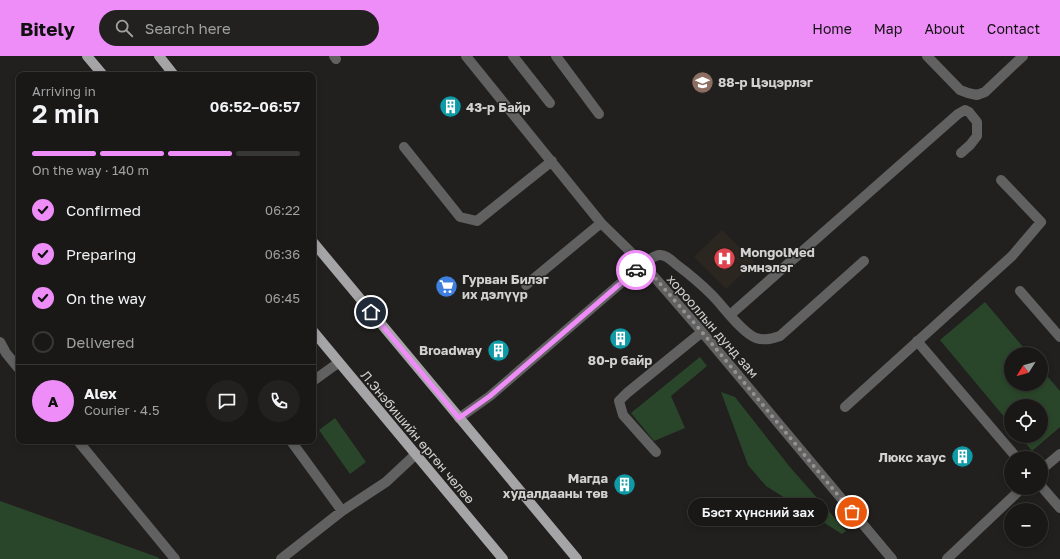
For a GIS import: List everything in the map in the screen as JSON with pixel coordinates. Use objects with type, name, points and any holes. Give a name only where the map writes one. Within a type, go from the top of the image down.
[{"type":"main road","points":[[87,56],[100,72]]},
{"type":"main road","points":[[159,56],[172,72]]},
{"type":"main road","points":[[316,246],[577,559]]},
{"type":"main road","name":"Л.Энэбишийн өргөн чөлөө","points":[[316,335],[503,559]]},
{"type":"street","name":"хорооллын дунд зам","points":[[466,56],[602,223],[643,264],[702,332],[892,559]]},
{"type":"street","points":[[513,56],[550,103]]},
{"type":"street","points":[[556,56],[600,114]]},
{"type":"street","points":[[927,56],[960,90],[977,95],[985,92],[1023,56]]},
{"type":"street","points":[[730,314],[958,114],[965,110],[969,112],[977,122],[977,136],[970,145],[961,152]]},
{"type":"street","points":[[404,147],[460,217],[478,221],[552,161]]},
{"type":"street","points":[[845,407],[1012,256],[1041,222],[1001,180]]},
{"type":"street","points":[[526,285],[602,223]]},
{"type":"street","points":[[459,418],[490,396],[643,264],[658,255],[664,256],[698,282],[749,335],[764,340],[776,337],[786,331],[864,261]]},
{"type":"street","points":[[1020,291],[1060,337]]},
{"type":"street","points":[[656,452],[623,415],[619,401],[702,332]]},
{"type":"street","points":[[917,341],[1011,451]]},
{"type":"street","points":[[0,342],[3,355],[16,366]]},
{"type":"street","points":[[316,379],[338,362]]},
{"type":"street","points":[[80,444],[175,559]]},
{"type":"street","points":[[293,444],[342,511]]},
{"type":"street","points":[[285,558],[342,511],[386,482],[416,454]]},
{"type":"street","points":[[1048,464],[1060,454]]},
{"type":"street","points":[[1048,494],[1060,508]]},
{"type":"street","points":[[946,559],[1015,495]]},
{"type":"shaded area","name":"MongolMed эмнэлэг","points":[[722,230],[754,262],[726,289],[694,257]]},
{"type":"green space","points":[[985,302],[1023,347],[1004,347],[1004,391],[1048,391],[1048,377],[1060,391],[1060,427],[1048,437],[1048,399],[1004,399],[1004,417],[940,340]]},
{"type":"green space","points":[[700,357],[707,366],[671,396],[685,428],[654,441],[631,413]]},
{"type":"green space","points":[[721,392],[735,397],[789,466],[846,531],[842,534],[766,486],[748,465]]},
{"type":"green space","points":[[335,418],[366,462],[350,474],[319,430]]},
{"type":"green space","points":[[1026,443],[1041,443],[1032,451]]},
{"type":"green space","points":[[0,501],[160,558],[0,559]]},
{"type":"way so far","points":[[636,270],[643,264],[702,332],[852,512]]},
{"type":"place","name":"88-р Цэцэрлэг","points":[[703,82]]},
{"type":"place","name":"43-р Байр","points":[[450,107]]},
{"type":"place","name":"MongolMed эмнэлэг","points":[[724,259]]},
{"type":"place","name":"Гурван Билэг их дэлүүр","points":[[446,286]]},
{"type":"place","name":"80-р байр","points":[[620,338]]},
{"type":"place","name":"Broadway","points":[[498,350]]},
{"type":"place","name":"Люкс хаус","points":[[962,457]]},
{"type":"place","name":"Магда худалдааны төв","points":[[624,485]]},
{"type":"place","name":"Бэст хүнсний зах","points":[[852,512]]},
{"type":"route","points":[[371,312],[459,418],[490,396],[636,270]]}]
